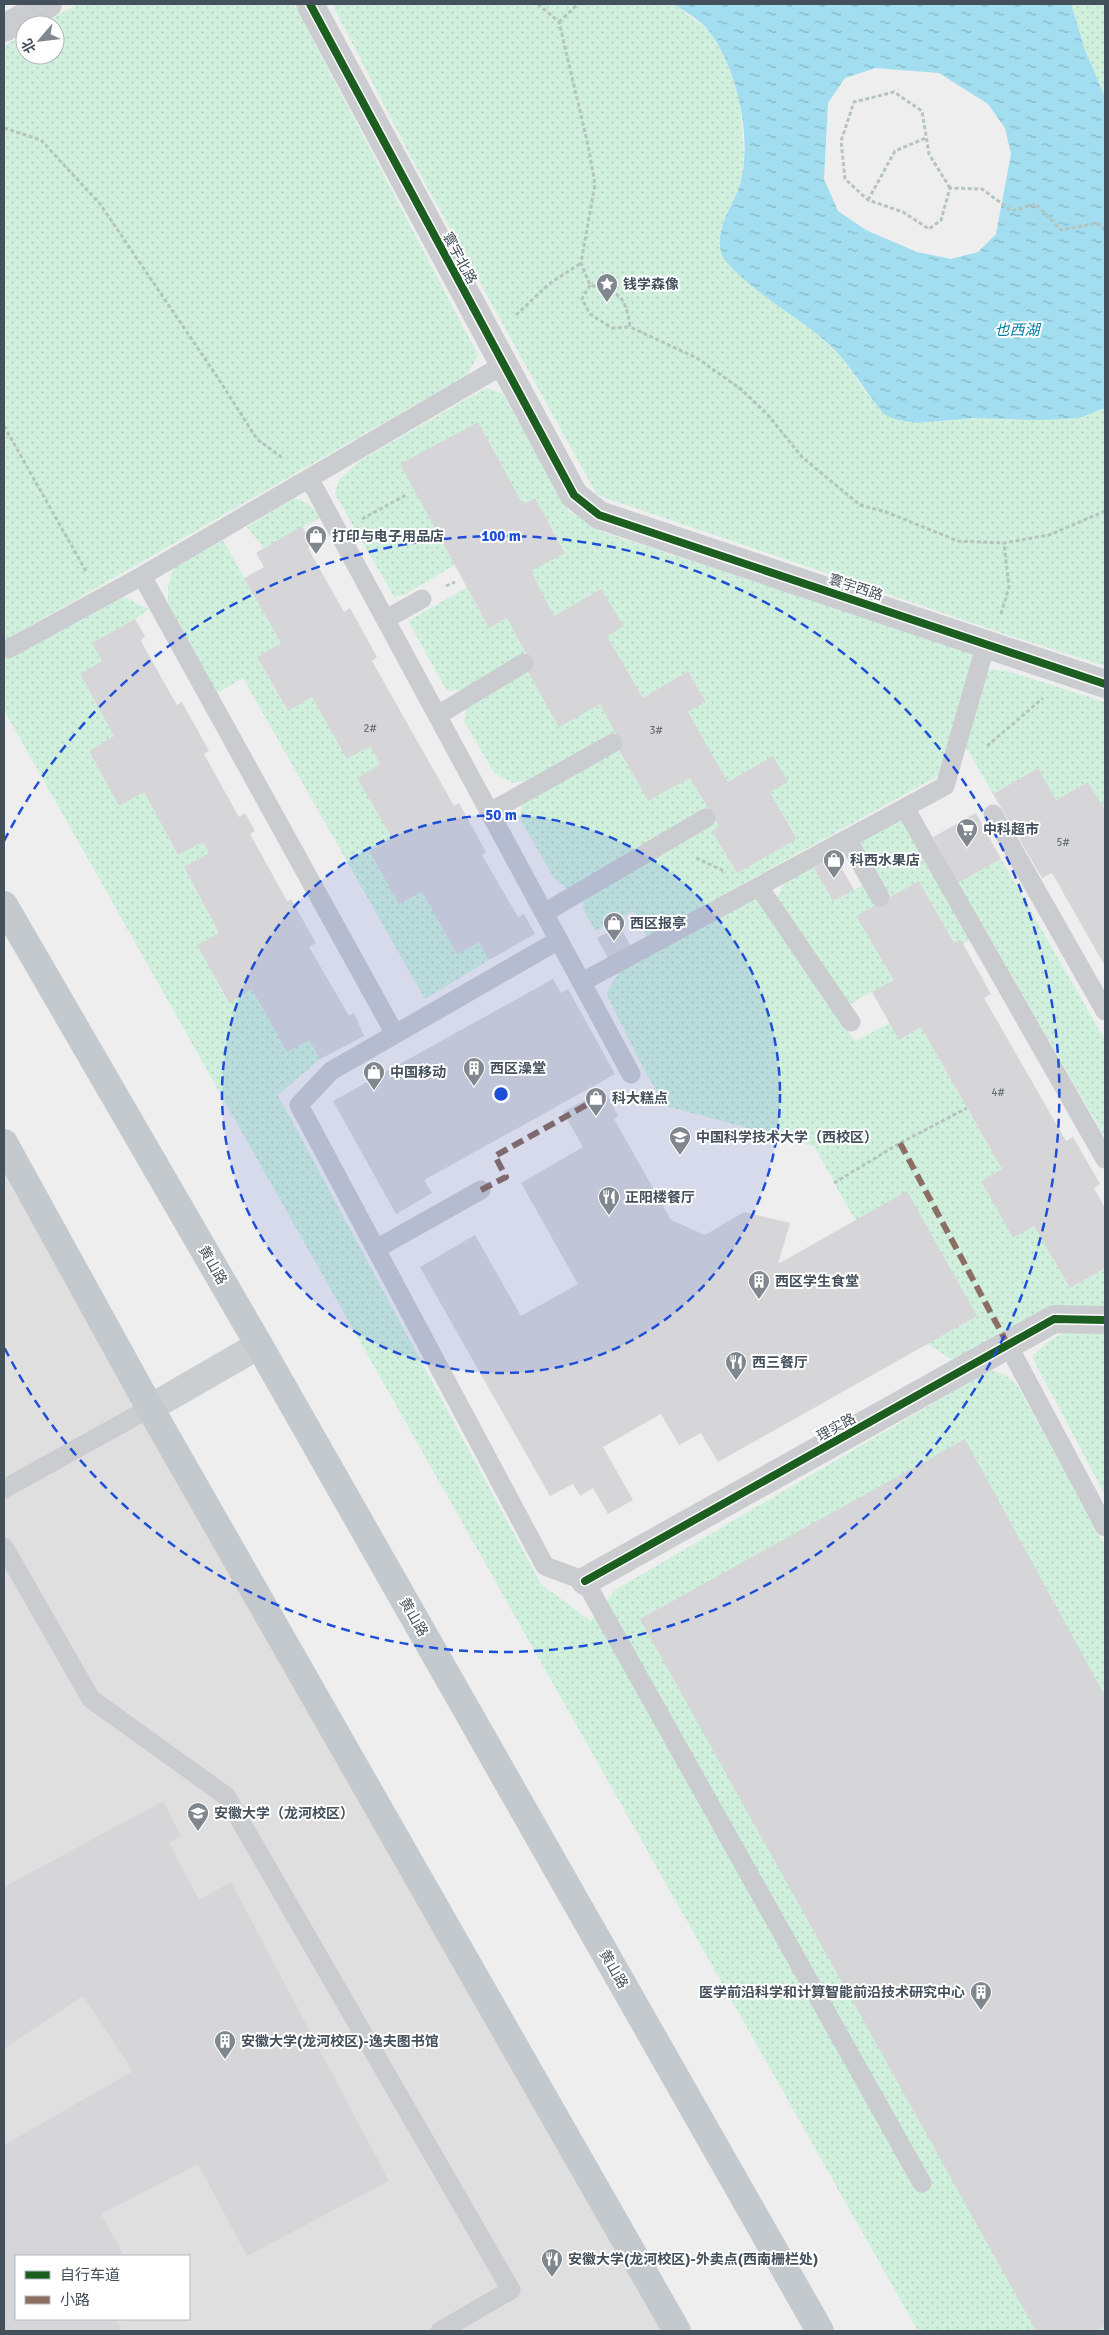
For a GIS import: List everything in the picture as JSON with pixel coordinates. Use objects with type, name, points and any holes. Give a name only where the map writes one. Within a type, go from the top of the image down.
[{"type":"main road","name":"黄山路","points":[[4,905],[259,1345],[820,2331]]},
{"type":"main road","points":[[4,1143],[150,1408],[676,2331]]},
{"type":"main road","points":[[150,1408],[259,1345]]},
{"type":"street","points":[[4,28],[48,4]]},
{"type":"street","name":"寰宇北路","points":[[310,4],[497,355],[574,494],[599,514]]},
{"type":"street","name":"寰宇西路","points":[[599,514],[1093,679]]},
{"type":"street","name":"理实路","points":[[584,1581],[1054,1319],[1105,1320]]},
{"type":"lane","points":[[8,649],[142,576],[309,478],[497,355]]},
{"type":"lane","points":[[309,478],[631,1074]]},
{"type":"lane","points":[[142,576],[395,1034]]},
{"type":"lane","points":[[386,619],[422,599]]},
{"type":"lane","points":[[582,982],[945,786],[986,644]]},
{"type":"lane","points":[[438,715],[524,663]]},
{"type":"lane","points":[[490,812],[614,743]]},
{"type":"lane","points":[[905,808],[1104,1153]]},
{"type":"lane","points":[[993,814],[1105,1012]]},
{"type":"lane","points":[[544,913],[706,818]]},
{"type":"lane","points":[[847,839],[880,897]]},
{"type":"lane","points":[[759,887],[851,1022]]},
{"type":"lane","points":[[559,940],[331,1071],[299,1104],[545,1566],[584,1581],[922,2183]]},
{"type":"lane","points":[[376,1249],[481,1190]]},
{"type":"lane","points":[[1008,1345],[1105,1527]]},
{"type":"lane","points":[[4,1489],[150,1408]]},
{"type":"lane","points":[[4,1547],[91,1699],[226,1796],[511,2290],[440,2331]]},
{"type":"path","points":[[538,4],[559,22],[576,88],[595,184],[581,262],[590,285]]},
{"type":"path","points":[[559,22],[578,4]]},
{"type":"path","points":[[894,92],[922,111],[926,138],[929,154],[950,188],[942,220],[929,229],[902,212],[868,200],[845,179],[841,141],[854,102],[894,92]]},
{"type":"path","points":[[4,128],[42,140],[100,204],[257,439],[309,478]]},
{"type":"path","points":[[868,200],[895,151],[926,138]]},
{"type":"path","points":[[950,188],[982,188],[1012,210],[1036,204],[1061,230],[1098,223],[1105,230]]},
{"type":"path","points":[[497,355],[516,316],[549,284],[581,262]]},
{"type":"path","points":[[590,285],[614,292],[627,304],[630,327]]},
{"type":"path","points":[[590,285],[582,298],[590,314],[612,328],[630,327],[697,358],[742,390],[768,415],[802,458],[860,505],[886,512],[958,541],[1004,543],[1049,535],[1105,511]]},
{"type":"path","points":[[4,426],[101,598]]},
{"type":"path","points":[[376,511],[406,495]]},
{"type":"path","points":[[986,644],[1000,616],[1009,587],[1004,543]]},
{"type":"path","points":[[951,764],[985,748],[1046,696],[1093,679]]},
{"type":"path","points":[[683,832],[687,853],[759,887]]},
{"type":"path","points":[[834,1183],[900,1144],[967,1108]]},
{"type":"shaded area","name":"安徽大学（龙河校区）","points":[[4,1146],[677,2331],[4,2331]]},
{"type":"green space","points":[[78,4],[294,4],[478,355],[467,375],[4,641],[4,46],[15,40],[15,65],[65,65],[65,15],[58,15]]},
{"type":"green space","points":[[332,4],[673,4],[709,30],[722,52],[732,75],[740,103],[744,155],[741,180],[721,229],[734,270],[824,340],[843,359],[866,393],[917,423],[975,418],[1079,418],[1105,408],[1105,666],[1005,634],[597,495],[413,161]]},
{"type":"green space","points":[[1071,4],[1105,4],[1105,97],[1085,50]]},
{"type":"green space","points":[[486,388],[502,393],[569,511],[602,532],[975,653],[938,776],[647,937],[634,911],[595,931],[583,909],[584,896],[715,821],[719,827],[713,832],[737,873],[797,838],[770,792],[772,757],[728,782],[688,712],[706,702],[688,671],[643,698],[607,636],[623,626],[601,589],[554,616],[531,571],[565,552],[535,498],[523,504],[478,422],[401,464],[455,565],[406,594],[394,597],[335,494],[339,480],[359,461]]},
{"type":"green space","points":[[294,498],[309,504],[321,517],[264,549],[247,527]]},
{"type":"green space","points":[[223,540],[281,643],[257,657],[287,710],[312,697],[347,758],[370,746],[380,764],[358,778],[392,838],[369,851],[399,904],[422,892],[457,954],[479,942],[489,960],[425,999],[243,678],[216,694],[168,603],[168,585],[174,568]]},
{"type":"green space","points":[[467,587],[489,628],[507,618],[526,652],[464,690],[447,691],[408,621]]},
{"type":"green space","points":[[120,595],[149,609],[92,643],[102,661],[80,674],[114,736],[89,751],[119,806],[144,792],[178,855],[203,842],[209,853],[184,868],[219,933],[197,945],[228,1002],[252,989],[309,1040],[320,1059],[278,1095],[541,1584],[591,1621],[615,1590],[990,1370],[1006,1375],[1019,1388],[1105,1546],[1105,2331],[918,2331],[4,710],[4,660]]},
{"type":"green space","points":[[987,669],[1007,671],[1105,702],[1105,810],[1088,782],[1056,800],[1038,768],[993,794],[965,745]]},
{"type":"green space","points":[[527,670],[600,704],[616,732],[532,780],[513,783],[494,773],[464,721],[467,705]]},
{"type":"green space","points":[[618,748],[648,801],[690,778],[708,809],[567,889],[554,878],[520,819],[522,801]]},
{"type":"green space","points":[[890,821],[907,822],[972,939],[963,944],[960,939],[954,943],[919,881],[888,898],[859,845],[867,834]]},
{"type":"green space","points":[[1001,859],[1105,1040],[1105,1135],[958,883]]},
{"type":"green space","points":[[807,868],[814,868],[833,901],[867,883],[879,903],[857,916],[894,980],[847,1006],[775,902],[784,883]]},
{"type":"green space","points":[[754,897],[855,1041],[890,1023],[900,1040],[921,1027],[1002,1169],[981,1181],[1013,1237],[1034,1226],[1070,1288],[1105,1268],[1105,1307],[954,1361],[927,1344],[977,1316],[855,1220],[814,1146],[666,1106],[643,1068],[606,993],[621,970]]},
{"type":"green space","points":[[1068,1330],[1105,1334],[1105,1495],[1032,1357],[1046,1343]]},
{"type":"water","name":"也西湖","points":[[673,4],[1071,4],[1085,50],[1105,97],[1105,408],[1079,418],[1042,420],[975,418],[917,423],[894,419],[884,414],[843,359],[834,350],[815,333],[746,281],[723,257],[720,242],[721,233],[726,215],[741,180],[744,162],[745,143],[740,102],[727,64],[719,46],[709,31],[692,16]],"holes":[[[876,68],[939,73],[988,104],[1005,128],[1011,154],[996,234],[978,252],[951,259],[917,252],[866,230],[838,211],[824,179],[828,103],[845,78]]]},
{"type":"building","points":[[478,422],[523,504],[535,498],[565,553],[531,571],[554,616],[601,589],[624,626],[607,636],[643,698],[688,671],[706,702],[688,712],[728,782],[773,756],[788,782],[770,792],[797,839],[737,873],[712,831],[719,827],[690,778],[648,801],[618,748],[622,745],[600,704],[559,727],[527,670],[533,666],[507,618],[489,628],[400,464]]},
{"type":"building","points":[[302,526],[312,545],[308,548],[344,612],[350,608],[377,657],[372,661],[454,806],[459,803],[486,852],[482,855],[518,917],[524,914],[535,934],[489,960],[479,942],[457,954],[422,892],[399,904],[369,851],[392,838],[357,778],[380,764],[370,746],[347,759],[312,697],[288,711],[257,657],[281,643],[244,578],[264,567],[256,553]]},
{"type":"building","points":[[135,619],[145,636],[141,641],[177,705],[182,702],[209,751],[204,754],[239,817],[245,813],[255,831],[250,834],[287,901],[291,899],[316,943],[309,947],[349,1016],[354,1013],[364,1036],[320,1059],[309,1040],[287,1052],[252,989],[229,1003],[197,945],[219,933],[184,867],[209,853],[203,842],[178,855],[144,792],[119,806],[89,751],[114,736],[80,674],[102,661],[92,643]]},
{"type":"building","points":[[1038,768],[1056,800],[1088,782],[1105,810],[1105,966],[1052,873],[1042,878],[993,794]]},
{"type":"building","name":"中科超市","points":[[976,813],[1001,859],[958,883],[933,837]]},
{"type":"building","name":"科西水果店","points":[[835,856],[854,890],[833,901],[814,868]]},
{"type":"building","points":[[919,881],[954,943],[960,939],[963,944],[991,994],[984,998],[1066,1141],[1073,1137],[1100,1184],[1094,1188],[1105,1208],[1105,1268],[1070,1288],[1034,1226],[1013,1238],[981,1181],[1002,1169],[921,1027],[899,1040],[872,992],[894,980],[856,916]]},
{"type":"building","name":"西区报亭","points":[[620,926],[631,947],[608,958],[597,938]]},
{"type":"building","name":"西区澡堂","points":[[553,979],[561,993],[568,989],[615,1074],[424,1180],[432,1193],[396,1214],[333,1101]]},
{"type":"building","name":"西区学生食堂","points":[[604,1089],[618,1116],[614,1119],[671,1220],[705,1235],[744,1212],[790,1223],[778,1264],[907,1191],[977,1316],[718,1462],[701,1433],[679,1445],[661,1414],[603,1447],[633,1500],[608,1514],[593,1488],[580,1496],[573,1484],[550,1496],[420,1267],[475,1235],[521,1316],[578,1284],[521,1183],[583,1147],[563,1112]]},
{"type":"building","name":"医学前沿科学和计算智能前沿技术研究中心","points":[[965,1439],[1105,1696],[1105,2326],[1096,2331],[1036,2331],[640,1619]]},
{"type":"building","name":"安徽大学(龙河校区)-逸夫图书馆","points":[[163,1801],[181,1836],[169,1843],[199,1900],[231,1882],[389,2181],[247,2256],[198,2164],[101,2214],[123,2255],[15,2255],[15,2320],[117,2320],[121,2328],[116,2331],[4,2331],[4,2145],[133,2071],[83,1996],[4,2049],[4,1887]]},
{"type":"marked path","points":[[481,1190],[506,1177],[495,1156],[606,1094]]},
{"type":"marked path","points":[[900,1143],[1008,1345]]},
{"type":"cycle path","points":[[310,4],[574,495],[599,515],[1105,684]]},
{"type":"cycle path","points":[[585,1581],[1054,1319],[1105,1320]]},
{"type":"place","name":"钱学森像","points":[[607,303]]},
{"type":"place","name":"打印与电子用品店","points":[[316,555]]},
{"type":"place","name":"中科超市","points":[[967,848]]},
{"type":"place","name":"科西水果店","points":[[834,879]]},
{"type":"place","name":"西区报亭","points":[[614,942]]},
{"type":"place","name":"西区澡堂","points":[[474,1087]]},
{"type":"place","name":"中国移动","points":[[374,1091]]},
{"type":"place","name":"科大糕点","points":[[596,1117]]},
{"type":"place","name":"中国科学技术大学（西校区）","points":[[680,1156]]},
{"type":"place","name":"正阳楼餐厅","points":[[609,1216]]},
{"type":"place","name":"西区学生食堂","points":[[759,1300]]},
{"type":"place","name":"西三餐厅","points":[[736,1381]]},
{"type":"place","name":"安徽大学（龙河校区）","points":[[198,1832]]},
{"type":"place","name":"医学前沿科学和计算智能前沿技术研究中心","points":[[981,2011]]},
{"type":"place","name":"安徽大学(龙河校区)-逸夫图书馆","points":[[225,2060]]},
{"type":"place","name":"安徽大学(龙河校区)-外卖点(西南栅栏处)","points":[[552,2278]]}]
